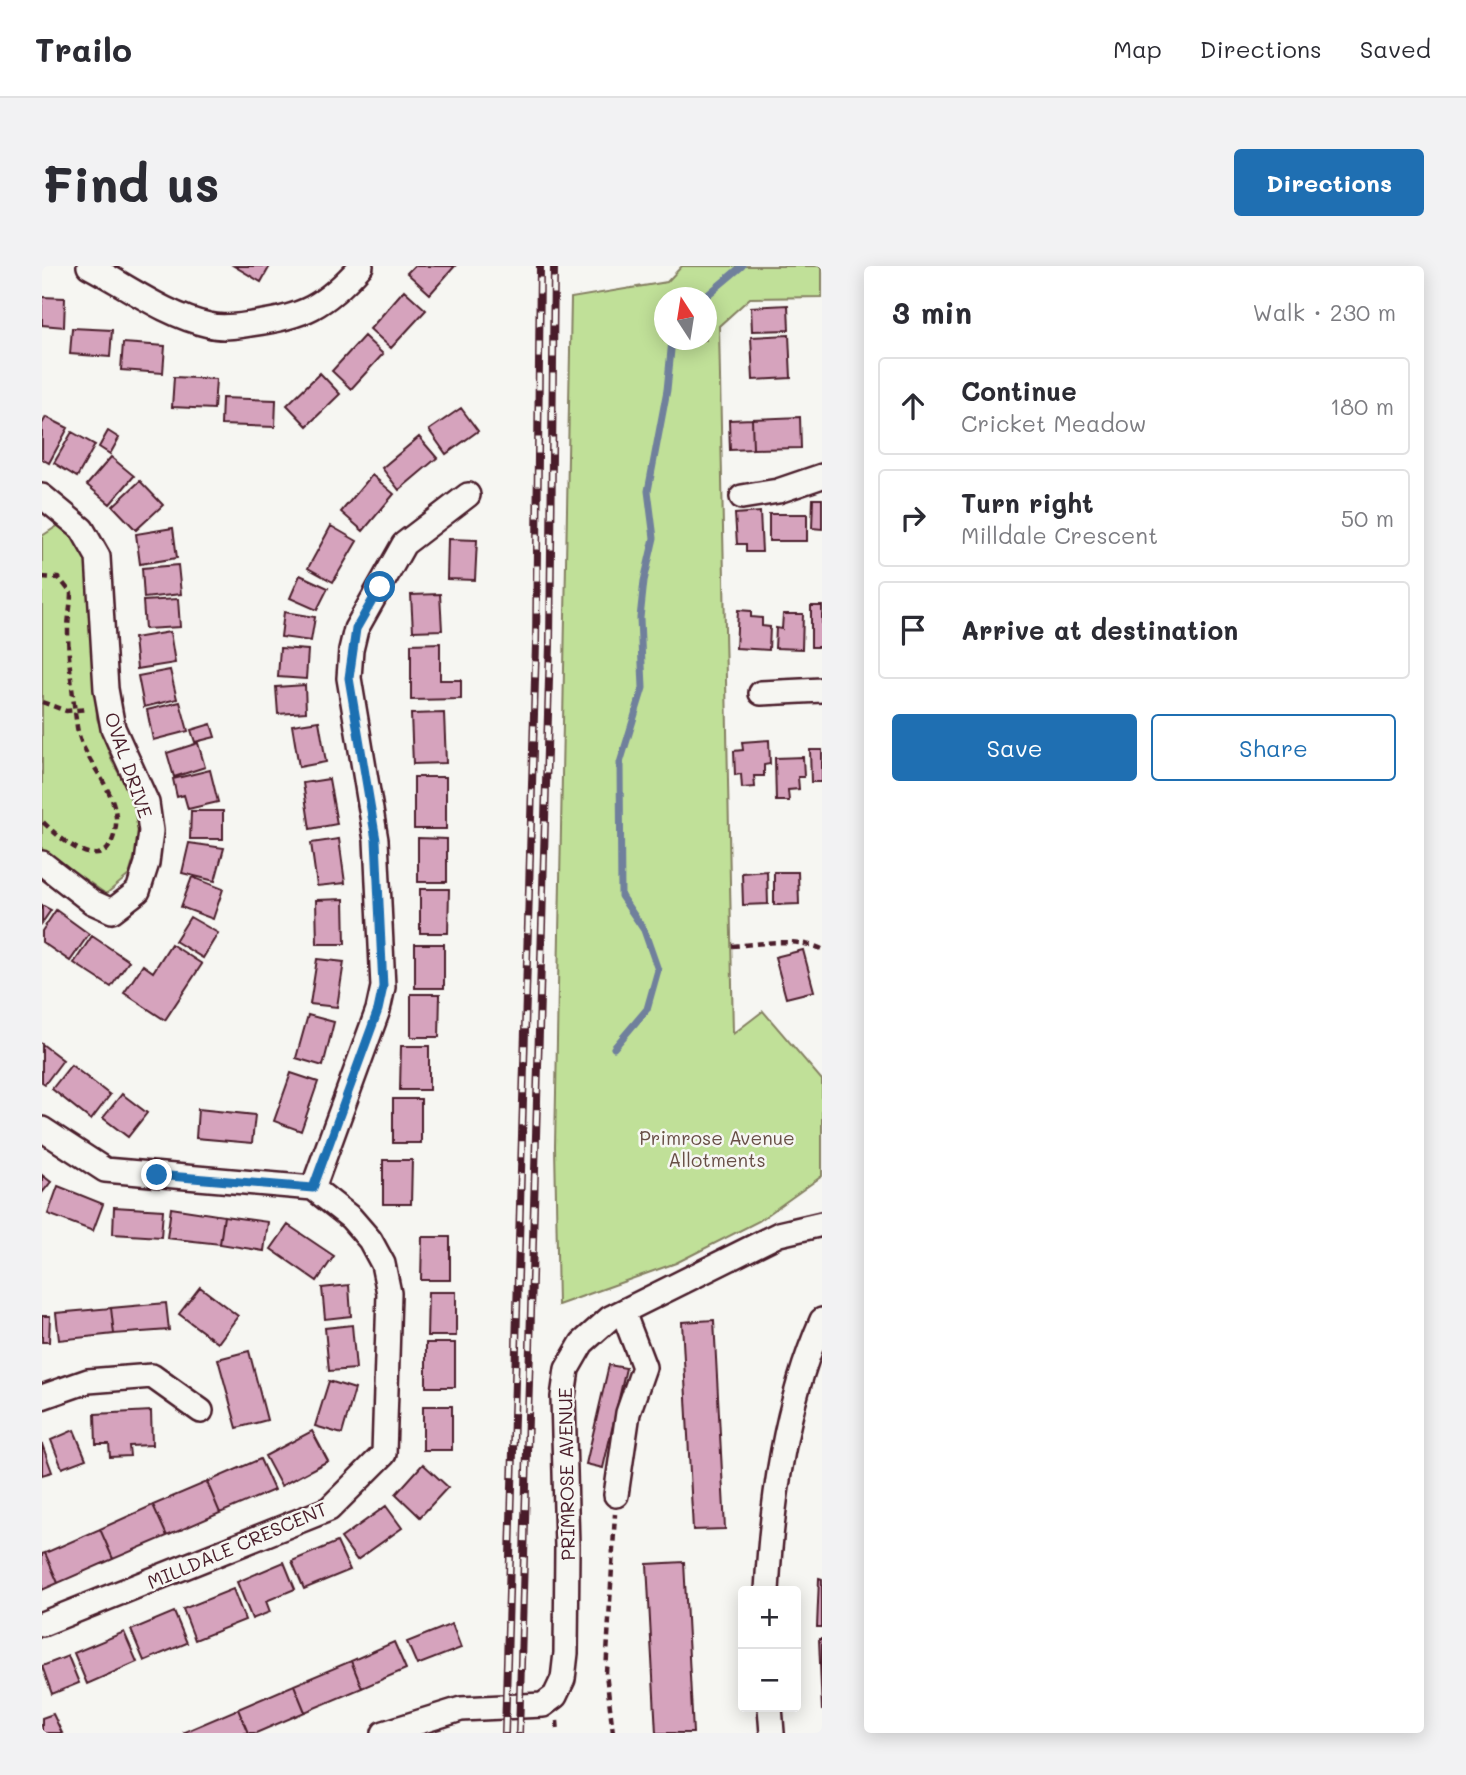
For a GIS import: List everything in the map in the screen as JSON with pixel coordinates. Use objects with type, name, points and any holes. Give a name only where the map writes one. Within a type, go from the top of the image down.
[{"type":"street","points":[[89,266],[183,317],[211,326],[237,326],[302,314],[331,296],[361,266]]},
{"type":"street","points":[[742,497],[778,491],[822,476]]},
{"type":"street","points":[[42,1129],[89,1163],[105,1170],[313,1188],[378,1010],[383,987],[376,840],[349,678],[351,649],[356,629],[404,544],[468,495]]},
{"type":"street","name":"OVAL DRIVE","points":[[42,863],[102,909],[112,911],[120,908],[138,891],[147,863],[151,831],[147,803],[113,728],[108,702],[98,557],[82,529],[43,500]]},
{"type":"street","points":[[761,693],[822,690]]},
{"type":"street","name":"MILLDALE CRESCENT","points":[[42,1624],[329,1509],[384,1454],[389,1293],[383,1264],[370,1240],[351,1218],[313,1188]]},
{"type":"street","name":"PRIMROSE AVENUE","points":[[384,1733],[461,1709],[543,1705],[555,1696],[563,1679],[568,1547],[563,1397],[567,1369],[582,1343],[594,1330],[623,1312],[779,1234],[822,1224]]},
{"type":"street","points":[[616,1495],[628,1413],[644,1367],[623,1312]]},
{"type":"street","points":[[767,1586],[777,1485],[794,1404],[822,1320]]},
{"type":"street","points":[[42,1397],[88,1381],[152,1376],[201,1411]]},
{"type":"street","points":[[770,1712],[772,1733]]},
{"type":"path","points":[[42,577],[59,578],[71,593],[68,644],[83,744],[108,789],[118,817],[108,849],[97,854],[84,852],[67,843],[42,821]]},
{"type":"path","points":[[42,702],[66,711],[108,702]]},
{"type":"path","points":[[732,946],[783,943],[812,945],[822,949]]},
{"type":"path","points":[[613,1733],[606,1673],[616,1495]]},
{"type":"green space","name":"Primrose Avenue Allotments","points":[[682,266],[822,266],[822,297],[750,298],[719,326],[733,1034],[763,1011],[822,1080],[822,1176],[759,1221],[676,1263],[558,1305],[555,1146],[571,298],[667,282]]},
{"type":"green space","points":[[59,525],[79,539],[90,562],[97,718],[112,761],[134,801],[140,838],[129,875],[106,894],[42,849],[42,536]]},
{"type":"building","points":[[234,266],[270,266],[261,282]]},
{"type":"building","points":[[414,266],[455,266],[430,294],[407,273]]},
{"type":"building","points":[[404,290],[426,310],[391,348],[370,329]]},
{"type":"building","points":[[42,297],[65,298],[64,327],[42,325]]},
{"type":"building","points":[[788,305],[789,330],[752,331],[751,307]]},
{"type":"building","points":[[72,328],[112,330],[110,357],[70,354]]},
{"type":"building","points":[[789,335],[791,378],[753,380],[751,337]]},
{"type":"building","points":[[364,336],[383,354],[351,389],[332,371]]},
{"type":"building","points":[[123,343],[165,346],[163,373],[121,370]]},
{"type":"building","points":[[320,373],[340,394],[307,426],[287,405]]},
{"type":"building","points":[[174,377],[216,379],[214,409],[172,407]]},
{"type":"building","points":[[222,398],[276,400],[275,427],[221,425]]},
{"type":"building","points":[[461,408],[478,431],[446,454],[429,430]]},
{"type":"building","points":[[46,417],[68,428],[49,463],[42,459],[42,424]]},
{"type":"building","points":[[800,417],[801,448],[753,449],[752,419]]},
{"type":"building","points":[[752,419],[753,449],[730,450],[729,420]]},
{"type":"building","points":[[108,431],[119,438],[110,454],[99,447]]},
{"type":"building","points":[[72,432],[95,445],[77,477],[54,463]]},
{"type":"building","points":[[419,437],[437,458],[399,490],[382,468]]},
{"type":"building","points":[[111,457],[134,476],[110,504],[87,485]]},
{"type":"building","points":[[372,475],[394,494],[363,531],[341,512]]},
{"type":"building","points":[[140,481],[163,505],[136,530],[113,506]]},
{"type":"building","points":[[813,499],[822,499],[822,529],[812,528]]},
{"type":"building","points":[[760,512],[762,552],[746,552],[746,544],[737,544],[735,514]]},
{"type":"building","points":[[769,514],[807,514],[807,541],[769,541]]},
{"type":"building","points":[[331,526],[357,541],[333,582],[308,568]]},
{"type":"building","points":[[173,528],[177,558],[140,564],[136,534]]},
{"type":"building","points":[[448,539],[477,540],[475,580],[447,579]]},
{"type":"building","points":[[178,565],[181,594],[144,598],[142,568]]},
{"type":"building","points":[[300,575],[328,588],[317,610],[290,598]]},
{"type":"building","points":[[440,594],[442,630],[413,631],[411,595]]},
{"type":"building","points":[[178,599],[180,627],[145,629],[143,601]]},
{"type":"building","points":[[811,606],[822,606],[822,647],[811,647]]},
{"type":"building","points":[[738,610],[751,611],[751,617],[762,618],[762,626],[770,627],[769,650],[736,648]]},
{"type":"building","points":[[284,612],[315,617],[311,641],[281,637]]},
{"type":"building","points":[[783,614],[803,614],[802,649],[775,648],[776,628],[782,629]]},
{"type":"building","points":[[170,632],[175,663],[137,669],[134,638]]},
{"type":"building","points":[[440,643],[440,680],[461,680],[461,699],[411,700],[411,644]]},
{"type":"building","points":[[280,648],[308,650],[306,679],[278,677]]},
{"type":"building","points":[[170,670],[177,699],[144,707],[138,676]]},
{"type":"building","points":[[305,685],[306,712],[278,714],[276,687]]},
{"type":"building","points":[[180,702],[188,731],[153,740],[147,710]]},
{"type":"building","points":[[444,713],[446,763],[413,764],[411,714]]},
{"type":"building","points":[[319,721],[326,762],[299,767],[292,725]]},
{"type":"building","points":[[211,724],[215,737],[195,742],[191,730]]},
{"type":"building","points":[[769,740],[770,764],[764,765],[764,776],[754,776],[755,787],[742,788],[741,774],[735,775],[734,751],[743,750],[742,742]]},
{"type":"building","points":[[198,743],[205,767],[174,777],[167,753]]},
{"type":"building","points":[[810,750],[822,750],[822,782],[811,782]]},
{"type":"building","points":[[803,757],[804,777],[798,777],[799,789],[788,790],[789,801],[776,801],[775,758]]},
{"type":"building","points":[[210,770],[218,802],[188,809],[184,795],[177,797],[173,779]]},
{"type":"building","points":[[414,777],[446,777],[446,829],[414,829]]},
{"type":"building","points":[[329,779],[337,824],[310,829],[303,783]]},
{"type":"building","points":[[191,811],[223,811],[223,839],[190,839]]},
{"type":"building","points":[[418,838],[447,839],[447,882],[418,882]]},
{"type":"building","points":[[339,839],[345,883],[317,886],[311,843]]},
{"type":"building","points":[[189,843],[224,848],[215,881],[182,873]]},
{"type":"building","points":[[767,871],[768,904],[743,905],[742,873]]},
{"type":"building","points":[[774,872],[798,872],[799,904],[774,905]]},
{"type":"building","points":[[192,877],[223,889],[213,919],[181,907]]},
{"type":"building","points":[[420,889],[449,889],[448,933],[420,933]]},
{"type":"building","points":[[344,899],[345,944],[317,944],[316,900]]},
{"type":"building","points":[[42,905],[51,910],[42,923]]},
{"type":"building","points":[[56,910],[89,934],[70,961],[42,942],[42,931]]},
{"type":"building","points":[[190,917],[218,933],[203,958],[175,941]]},
{"type":"building","points":[[92,936],[129,961],[111,987],[74,963]]},
{"type":"building","points":[[171,944],[202,964],[165,1020],[124,993],[143,965],[153,972]]},
{"type":"building","points":[[415,944],[444,944],[444,988],[415,988]]},
{"type":"building","points":[[803,950],[814,991],[786,998],[775,957]]},
{"type":"building","points":[[317,959],[344,962],[337,1007],[310,1004]]},
{"type":"building","points":[[411,994],[440,994],[439,1037],[411,1037]]},
{"type":"building","points":[[308,1015],[334,1022],[323,1066],[296,1058]]},
{"type":"building","points":[[42,1044],[63,1060],[45,1084],[42,1082]]},
{"type":"building","points":[[401,1046],[429,1046],[429,1090],[400,1090]]},
{"type":"building","points":[[71,1065],[110,1095],[91,1120],[52,1089]]},
{"type":"building","points":[[291,1073],[318,1082],[301,1131],[274,1121]]},
{"type":"building","points":[[122,1094],[147,1113],[128,1137],[103,1118]]},
{"type":"building","points":[[393,1099],[421,1099],[421,1143],[393,1143]]},
{"type":"building","points":[[198,1109],[255,1115],[252,1143],[196,1138]]},
{"type":"building","points":[[383,1160],[412,1160],[411,1204],[383,1204]]},
{"type":"building","points":[[42,1175],[51,1182],[42,1193]]},
{"type":"building","points":[[58,1186],[103,1204],[93,1231],[48,1214]]},
{"type":"building","points":[[114,1207],[163,1210],[161,1237],[113,1234]]},
{"type":"building","points":[[171,1208],[224,1216],[220,1244],[167,1238]]},
{"type":"building","points":[[224,1216],[268,1222],[264,1251],[220,1244]]},
{"type":"building","points":[[288,1225],[334,1256],[317,1281],[271,1249]]},
{"type":"building","points":[[422,1237],[450,1237],[450,1280],[421,1280]]},
{"type":"building","points":[[349,1285],[351,1316],[325,1319],[322,1288]]},
{"type":"building","points":[[200,1287],[238,1316],[218,1343],[179,1314]]},
{"type":"building","points":[[428,1292],[456,1292],[456,1336],[427,1336]]},
{"type":"building","points":[[166,1303],[169,1330],[114,1334],[111,1308]]},
{"type":"building","points":[[111,1308],[114,1334],[59,1340],[56,1313]]},
{"type":"building","points":[[42,1316],[50,1316],[49,1342],[42,1342]]},
{"type":"building","points":[[714,1320],[725,1529],[693,1530],[682,1322]]},
{"type":"building","points":[[352,1325],[356,1369],[329,1371],[325,1328]]},
{"type":"building","points":[[426,1343],[455,1343],[455,1387],[426,1387]]},
{"type":"building","points":[[249,1351],[267,1420],[237,1428],[218,1359]]},
{"type":"building","points":[[609,1365],[626,1368],[603,1468],[586,1464]]},
{"type":"building","points":[[329,1381],[355,1389],[342,1434],[315,1426]]},
{"type":"building","points":[[423,1406],[452,1406],[452,1450],[423,1450]]},
{"type":"building","points":[[151,1411],[152,1445],[129,1446],[130,1456],[110,1457],[109,1444],[96,1444],[95,1414]]},
{"type":"building","points":[[74,1430],[86,1459],[62,1468],[51,1440]]},
{"type":"building","points":[[312,1431],[328,1461],[281,1486],[265,1456]]},
{"type":"building","points":[[42,1444],[52,1472],[42,1475]]},
{"type":"building","points":[[260,1459],[274,1490],[220,1513],[207,1482]]},
{"type":"building","points":[[423,1464],[448,1487],[420,1517],[396,1494]]},
{"type":"building","points":[[207,1482],[220,1513],[167,1536],[153,1505]]},
{"type":"building","points":[[153,1505],[167,1536],[113,1559],[100,1529]]},
{"type":"building","points":[[386,1506],[402,1528],[357,1560],[341,1538]]},
{"type":"building","points":[[100,1529],[113,1559],[58,1583],[45,1553]]},
{"type":"building","points":[[337,1542],[350,1570],[304,1589],[292,1561]]},
{"type":"building","points":[[45,1553],[58,1583],[42,1590],[42,1554]]},
{"type":"building","points":[[284,1562],[295,1589],[266,1601],[270,1612],[252,1619],[237,1582]]},
{"type":"building","points":[[684,1562],[693,1733],[656,1733],[647,1564]]},
{"type":"building","points":[[819,1578],[822,1579],[822,1627],[817,1627]]},
{"type":"building","points":[[233,1589],[245,1620],[195,1640],[183,1609]]},
{"type":"building","points":[[174,1612],[187,1643],[144,1661],[131,1630]]},
{"type":"building","points":[[452,1624],[461,1648],[417,1665],[407,1642]]},
{"type":"building","points":[[124,1632],[137,1662],[87,1684],[74,1653]]},
{"type":"building","points":[[819,1639],[822,1639],[822,1711]]},
{"type":"building","points":[[394,1642],[406,1669],[362,1688],[351,1661]]},
{"type":"building","points":[[68,1656],[79,1683],[52,1694],[42,1666]]},
{"type":"building","points":[[351,1661],[362,1688],[305,1712],[294,1685]]},
{"type":"building","points":[[294,1685],[305,1712],[256,1733],[248,1733],[238,1709]]},
{"type":"building","points":[[238,1709],[248,1733],[184,1732]]},
{"type":"building","points":[[53,1714],[62,1733],[42,1733],[42,1718]]},
{"type":"waterway","points":[[717,287],[742,266]]},
{"type":"waterway","points":[[614,1048],[647,1009],[658,970],[644,930],[621,896],[620,763],[643,688],[640,618],[644,581],[654,538],[648,491],[667,390],[671,350]]},
{"type":"railway","points":[[505,1733],[536,644],[540,266]]},
{"type":"railway","points":[[519,1733],[550,644],[554,266]]},
{"type":"route","points":[[157,1175],[313,1188],[378,1010],[383,987],[376,840],[349,678],[351,649],[356,629],[380,587]]}]
